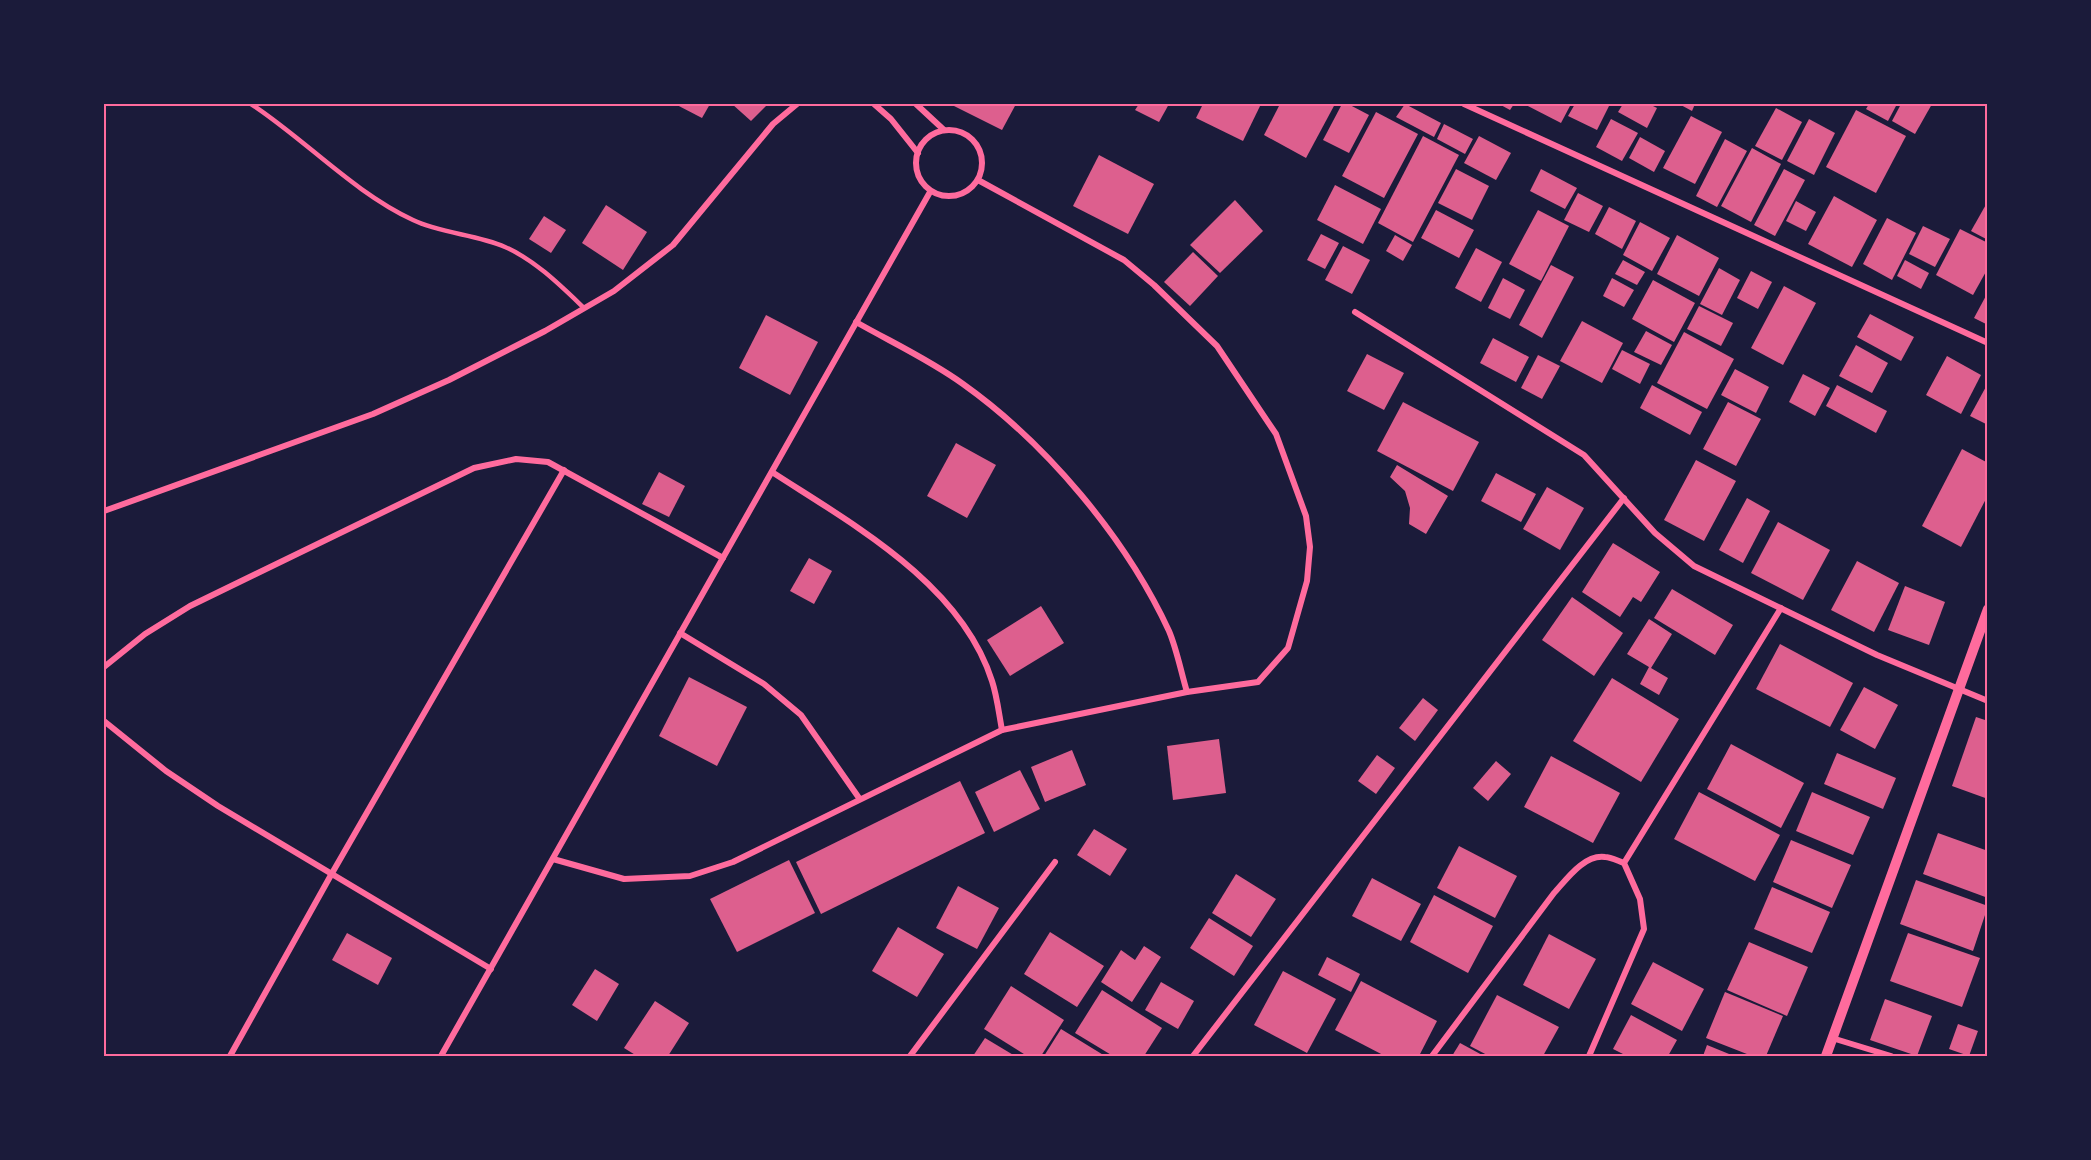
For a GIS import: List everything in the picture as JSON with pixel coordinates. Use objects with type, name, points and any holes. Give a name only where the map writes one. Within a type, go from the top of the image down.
[{"type":"street","points":[[104,511],[373,414],[449,380],[545,332],[614,291],[673,245],[773,124],[797,104]]},
{"type":"street","points":[[874,104],[891,119],[918,153]]},
{"type":"street","points":[[916,104],[944,130]]},
{"type":"street","points":[[1464,104],[1988,343]]},
{"type":"street","points":[[944,130],[955,130],[965,134],[980,149],[982,160],[978,180],[968,190],[956,195],[930,192],[918,174],[918,153],[928,138],[944,130]]},
{"type":"street","points":[[553,859],[624,879],[690,876],[734,862],[859,798],[1002,730],[1188,692],[1258,682],[1288,648],[1307,581],[1310,548],[1306,516],[1276,434],[1217,346],[1154,285],[1124,260],[978,180]]},
{"type":"street","points":[[441,1056],[930,192]]},
{"type":"street","points":[[1355,312],[1584,455],[1670,548],[1694,566],[1877,655],[1988,700]]},
{"type":"street","points":[[856,322],[962,383],[1020,430],[1058,468],[1101,519],[1164,622],[1188,692]]},
{"type":"street","points":[[104,667],[146,634],[190,606],[474,468],[516,459],[548,462],[723,558]]},
{"type":"street","points":[[230,1056],[331,875],[564,470]]},
{"type":"street","points":[[772,472],[870,535],[923,578],[958,618],[976,648],[991,680],[1002,730]]},
{"type":"street","points":[[1193,1056],[1624,498]]},
{"type":"street","points":[[1624,863],[1781,608]]},
{"type":"street","points":[[1826,1056],[1957,689],[1988,609]]},
{"type":"street","points":[[680,633],[764,684],[801,715],[859,798]]},
{"type":"street","points":[[104,722],[166,771],[331,875],[490,969]]},
{"type":"street","points":[[1432,1056],[1554,893],[1575,870],[1603,856],[1624,863],[1640,899],[1644,929],[1589,1056]]},
{"type":"street","points":[[910,1056],[1055,862]]},
{"type":"street","points":[[1832,1038],[1891,1056]]},
{"type":"lane","points":[[251,104],[284,126],[369,195],[414,221],[506,247],[552,278],[584,308]]},
{"type":"building","points":[[675,104],[710,104],[702,118]]},
{"type":"building","points":[[732,104],[768,104],[751,121]]},
{"type":"building","points":[[950,104],[1016,104],[1002,130]]},
{"type":"building","points":[[1139,104],[1169,104],[1159,122],[1135,110]]},
{"type":"building","points":[[1203,104],[1261,104],[1243,141],[1196,118]]},
{"type":"building","points":[[1280,104],[1335,104],[1306,158],[1264,135]]},
{"type":"building","points":[[1342,104],[1348,104],[1369,115],[1349,153],[1323,140]]},
{"type":"building","points":[[1405,104],[1441,123],[1434,137],[1396,117]]},
{"type":"building","points":[[1499,104],[1514,104],[1510,110]]},
{"type":"building","points":[[1524,104],[1571,104],[1561,123]]},
{"type":"building","points":[[1575,104],[1610,104],[1597,130],[1568,116]]},
{"type":"building","points":[[1623,104],[1649,104],[1657,108],[1647,128],[1618,112]]},
{"type":"building","points":[[1679,104],[1695,104],[1692,111]]},
{"type":"building","points":[[1869,104],[1897,104],[1888,121],[1866,109]]},
{"type":"building","points":[[1901,104],[1932,104],[1915,134],[1892,121]]},
{"type":"building","points":[[1776,108],[1802,122],[1782,160],[1755,146]]},
{"type":"building","points":[[1856,110],[1906,136],[1876,193],[1826,167]]},
{"type":"building","points":[[1376,112],[1418,134],[1384,198],[1342,176]]},
{"type":"building","points":[[1691,116],[1722,132],[1695,184],[1663,168]]},
{"type":"building","points":[[1611,119],[1638,133],[1622,161],[1596,147]]},
{"type":"building","points":[[1809,119],[1835,133],[1814,175],[1787,161]]},
{"type":"building","points":[[1444,124],[1473,139],[1465,154],[1437,139]]},
{"type":"building","points":[[1423,136],[1459,155],[1413,242],[1378,223]]},
{"type":"building","points":[[1479,136],[1511,153],[1496,180],[1464,163]]},
{"type":"building","points":[[1640,137],[1665,151],[1654,172],[1629,158]]},
{"type":"building","points":[[1725,139],[1747,151],[1717,207],[1696,196]]},
{"type":"building","points":[[1752,148],[1781,164],[1751,222],[1721,206]]},
{"type":"building","points":[[1099,155],[1154,184],[1128,234],[1073,206]]},
{"type":"building","points":[[1456,169],[1489,186],[1472,220],[1438,203]]},
{"type":"building","points":[[1541,169],[1577,188],[1565,209],[1530,191]]},
{"type":"building","points":[[1784,169],[1805,180],[1775,236],[1754,225]]},
{"type":"building","points":[[1335,185],[1381,209],[1363,244],[1317,220]]},
{"type":"building","points":[[1578,193],[1603,206],[1589,232],[1564,220]]},
{"type":"building","points":[[1834,196],[1877,220],[1852,267],[1808,244]]},
{"type":"building","points":[[1235,200],[1263,231],[1220,273],[1190,245]]},
{"type":"building","points":[[1796,201],[1816,212],[1806,231],[1786,221]]},
{"type":"building","points":[[1988,201],[1988,240],[1971,231]]},
{"type":"building","points":[[606,205],[647,232],[623,270],[582,243]]},
{"type":"building","points":[[1609,207],[1636,221],[1622,249],[1595,234]]},
{"type":"building","points":[[1436,210],[1474,230],[1459,258],[1421,238]]},
{"type":"building","points":[[1538,210],[1569,226],[1541,281],[1509,264]]},
{"type":"building","points":[[544,216],[566,230],[551,253],[529,239]]},
{"type":"building","points":[[1887,218],[1916,233],[1892,280],[1863,264]]},
{"type":"building","points":[[1640,222],[1670,238],[1652,271],[1623,255]]},
{"type":"building","points":[[1923,226],[1950,239],[1935,267],[1909,254]]},
{"type":"building","points":[[1960,229],[1988,243],[1988,268],[1973,295],[1936,275]]},
{"type":"building","points":[[1321,234],[1339,243],[1325,269],[1307,260]]},
{"type":"building","points":[[1395,235],[1412,245],[1403,261],[1386,251]]},
{"type":"building","points":[[1677,235],[1719,258],[1699,296],[1657,274]]},
{"type":"building","points":[[1343,246],[1370,260],[1352,294],[1325,280]]},
{"type":"building","points":[[1476,248],[1502,262],[1481,302],[1455,288]]},
{"type":"building","points":[[1193,252],[1218,276],[1190,306],[1164,282]]},
{"type":"building","points":[[1623,260],[1645,272],[1637,285],[1615,274]]},
{"type":"building","points":[[1905,260],[1929,273],[1921,289],[1897,276]]},
{"type":"building","points":[[1551,265],[1574,277],[1542,338],[1519,325]]},
{"type":"building","points":[[1719,268],[1740,280],[1722,315],[1700,304]]},
{"type":"building","points":[[1751,271],[1772,282],[1758,309],[1737,298]]},
{"type":"building","points":[[1503,278],[1525,290],[1510,319],[1488,308]]},
{"type":"building","points":[[1612,278],[1634,290],[1624,307],[1603,296]]},
{"type":"building","points":[[1653,280],[1695,303],[1674,342],[1632,319]]},
{"type":"building","points":[[1784,286],[1816,303],[1783,365],[1751,348]]},
{"type":"building","points":[[1988,292],[1988,325],[1974,318]]},
{"type":"building","points":[[1699,306],[1733,323],[1721,346],[1687,329]]},
{"type":"building","points":[[1870,314],[1914,337],[1901,361],[1857,337]]},
{"type":"building","points":[[766,315],[818,342],[790,395],[739,368]]},
{"type":"building","points":[[1582,321],[1623,343],[1602,383],[1560,361]]},
{"type":"building","points":[[1646,331],[1672,345],[1661,365],[1634,352]]},
{"type":"building","points":[[1684,332],[1734,359],[1707,409],[1657,383]]},
{"type":"building","points":[[1493,338],[1529,357],[1516,382],[1480,363]]},
{"type":"building","points":[[1856,345],[1888,363],[1872,393],[1839,376]]},
{"type":"building","points":[[1622,350],[1650,364],[1640,384],[1612,369]]},
{"type":"building","points":[[1367,354],[1404,373],[1384,410],[1347,391]]},
{"type":"building","points":[[1538,355],[1560,366],[1542,399],[1521,388]]},
{"type":"building","points":[[1947,356],[1981,375],[1961,414],[1926,395]]},
{"type":"building","points":[[1735,369],[1769,387],[1756,413],[1721,395]]},
{"type":"building","points":[[1803,374],[1830,388],[1815,416],[1789,402]]},
{"type":"building","points":[[1988,383],[1988,425],[1970,416]]},
{"type":"building","points":[[1652,385],[1702,412],[1690,435],[1640,408]]},
{"type":"building","points":[[1837,385],[1887,411],[1876,433],[1826,406]]},
{"type":"building","points":[[1403,402],[1479,442],[1453,491],[1377,451]]},
{"type":"building","points":[[1728,402],[1761,419],[1736,466],[1703,449]]},
{"type":"building","points":[[956,443],[996,465],[967,518],[927,496]]},
{"type":"building","points":[[1962,449],[1988,463],[1988,495],[1961,547],[1922,526]]},
{"type":"building","points":[[1696,460],[1736,481],[1704,541],[1664,520]]},
{"type":"building","points":[[1397,465],[1448,496],[1426,534],[1409,524],[1410,508],[1405,491],[1390,477]]},
{"type":"building","points":[[659,472],[685,486],[669,517],[642,504]]},
{"type":"building","points":[[1496,473],[1536,494],[1521,522],[1481,501]]},
{"type":"building","points":[[1547,487],[1584,508],[1560,550],[1523,529]]},
{"type":"building","points":[[1747,498],[1770,511],[1743,563],[1719,550]]},
{"type":"building","points":[[1778,522],[1830,550],[1803,600],[1751,573]]},
{"type":"building","points":[[1613,543],[1660,572],[1641,602],[1633,597],[1620,617],[1582,592]]},
{"type":"building","points":[[809,558],[832,571],[814,604],[790,591]]},
{"type":"building","points":[[1857,561],[1899,583],[1874,632],[1831,610]]},
{"type":"building","points":[[1905,586],[1945,602],[1929,645],[1888,630]]},
{"type":"building","points":[[1672,589],[1733,625],[1715,655],[1654,618]]},
{"type":"building","points":[[1572,597],[1623,633],[1594,676],[1542,640]]},
{"type":"building","points":[[1041,606],[1064,643],[1010,676],[987,640]]},
{"type":"building","points":[[1649,619],[1672,634],[1651,668],[1668,678],[1659,695],[1640,684],[1649,667],[1627,654]]},
{"type":"building","points":[[1780,644],[1853,683],[1830,727],[1756,689]]},
{"type":"building","points":[[689,677],[747,707],[717,766],[659,736]]},
{"type":"building","points":[[1612,678],[1679,719],[1641,782],[1573,741]]},
{"type":"building","points":[[1864,687],[1898,705],[1875,749],[1840,730]]},
{"type":"building","points":[[1423,698],[1438,710],[1415,741],[1399,728]]},
{"type":"building","points":[[1976,717],[1988,721],[1988,799],[1952,786]]},
{"type":"building","points":[[1219,739],[1226,793],[1173,800],[1167,746]]},
{"type":"building","points":[[1731,744],[1804,783],[1781,828],[1707,789]]},
{"type":"building","points":[[1072,750],[1086,785],[1045,802],[1031,767]]},
{"type":"building","points":[[1837,753],[1896,778],[1883,809],[1824,784]]},
{"type":"building","points":[[1377,755],[1395,768],[1376,794],[1358,781]]},
{"type":"building","points":[[1551,756],[1620,793],[1593,843],[1524,807]]},
{"type":"building","points":[[1496,761],[1511,774],[1488,801],[1473,788]]},
{"type":"building","points":[[1020,770],[1040,809],[994,832],[975,792]]},
{"type":"building","points":[[960,781],[985,833],[821,914],[796,862]]},
{"type":"building","points":[[1699,792],[1780,835],[1755,881],[1674,839]]},
{"type":"building","points":[[1812,792],[1870,817],[1853,855],[1796,831]]},
{"type":"building","points":[[1094,829],[1127,849],[1110,876],[1077,855]]},
{"type":"building","points":[[1938,833],[1988,851],[1988,898],[1923,874]]},
{"type":"building","points":[[1791,840],[1851,865],[1832,908],[1773,882]]},
{"type":"building","points":[[1459,846],[1517,876],[1495,918],[1437,888]]},
{"type":"building","points":[[789,860],[815,913],[737,952],[710,899]]},
{"type":"building","points":[[1236,874],[1276,899],[1251,937],[1212,913]]},
{"type":"building","points":[[1372,878],[1421,904],[1401,941],[1352,916]]},
{"type":"building","points":[[1916,880],[1988,906],[1973,951],[1900,924]]},
{"type":"building","points":[[958,886],[999,908],[977,949],[936,928]]},
{"type":"building","points":[[1772,887],[1830,912],[1812,953],[1754,929]]},
{"type":"building","points":[[1434,895],[1493,926],[1468,973],[1410,942]]},
{"type":"building","points":[[1209,918],[1253,946],[1234,976],[1190,948]]},
{"type":"building","points":[[898,927],[944,954],[917,997],[872,971]]},
{"type":"building","points":[[1050,932],[1104,966],[1077,1007],[1024,974]]},
{"type":"building","points":[[347,933],[392,958],[378,985],[332,960]]},
{"type":"building","points":[[1908,933],[1980,958],[1962,1007],[1890,981]]},
{"type":"building","points":[[1549,934],[1596,959],[1569,1009],[1523,985]]},
{"type":"building","points":[[1749,942],[1808,967],[1787,1016],[1727,990]]},
{"type":"building","points":[[1144,946],[1161,957],[1132,1002],[1101,982],[1121,950],[1135,960]]},
{"type":"building","points":[[1327,957],[1360,974],[1351,992],[1318,975]]},
{"type":"building","points":[[1653,962],[1704,989],[1682,1031],[1631,1004]]},
{"type":"building","points":[[595,969],[619,984],[597,1021],[572,1005]]},
{"type":"building","points":[[1283,971],[1336,999],[1307,1053],[1254,1025]]},
{"type":"building","points":[[1361,981],[1437,1021],[1419,1056],[1385,1056],[1335,1030]]},
{"type":"building","points":[[1161,982],[1194,1001],[1178,1029],[1145,1010]]},
{"type":"building","points":[[1011,986],[1064,1020],[1041,1056],[1027,1056],[984,1029]]},
{"type":"building","points":[[1102,990],[1162,1028],[1144,1056],[1113,1056],[1075,1033]]},
{"type":"building","points":[[1725,992],[1783,1016],[1766,1056],[1752,1056],[1706,1038]]},
{"type":"building","points":[[1497,995],[1559,1027],[1543,1056],[1489,1056],[1470,1046]]},
{"type":"building","points":[[1885,999],[1932,1016],[1917,1056],[1870,1040]]},
{"type":"building","points":[[655,1001],[689,1023],[668,1056],[637,1056],[624,1048]]},
{"type":"building","points":[[1631,1015],[1677,1040],[1668,1056],[1627,1056],[1613,1049]]},
{"type":"building","points":[[1958,1024],[1978,1031],[1969,1056],[1949,1049]]},
{"type":"building","points":[[1061,1029],[1105,1056],[1044,1056]]},
{"type":"building","points":[[985,1038],[1015,1056],[973,1056]]},
{"type":"building","points":[[1460,1043],[1484,1056],[1452,1056]]},
{"type":"building","points":[[1707,1045],[1734,1056],[1703,1056]]}]
